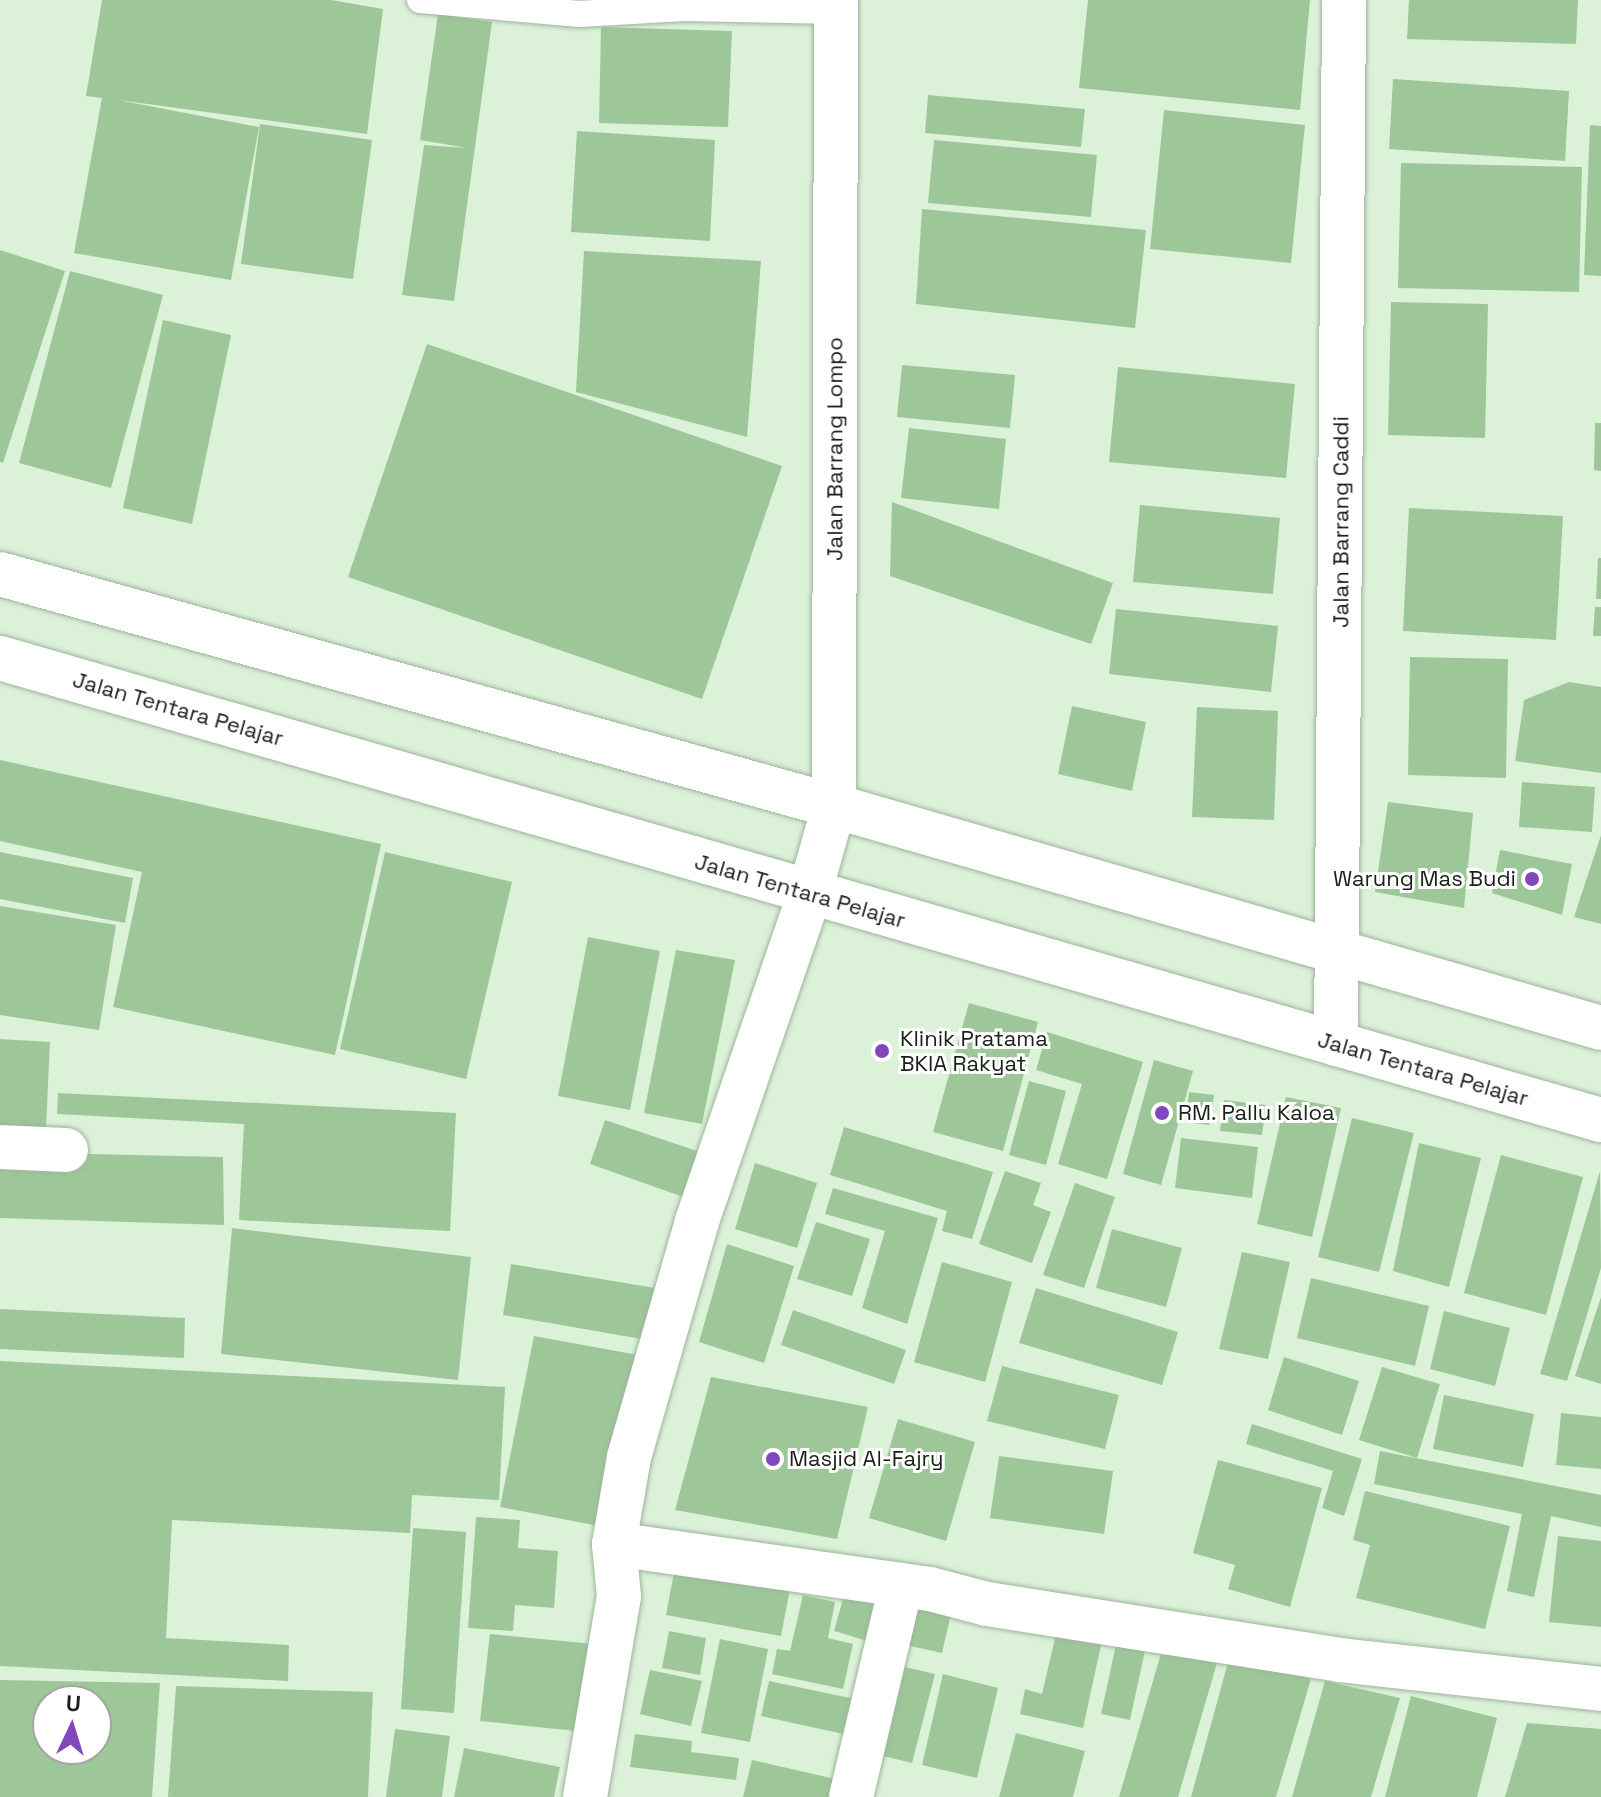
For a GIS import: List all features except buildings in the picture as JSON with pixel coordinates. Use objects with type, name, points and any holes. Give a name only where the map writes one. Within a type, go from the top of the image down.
[{"type":"street","name":"Jalan Barrang Caddi","points":[[1336,1044],[1344,0]]},
{"type":"street","name":"Jalan Barrang Lompo","points":[[585,1797],[619,1597],[614,1544],[629,1457],[697,1221],[809,895],[834,806],[836,6]]},
{"type":"street","points":[[0,574],[834,806],[1601,1028]]},
{"type":"street","name":"Jalan Tentara Pelajar","points":[[0,658],[809,895],[1601,1120]]},
{"type":"street","points":[[0,1147],[66,1150]]},
{"type":"street","points":[[614,1544],[901,1585],[987,1604],[1340,1660],[1601,1689]]},
{"type":"street","points":[[851,1797],[901,1585]]},
{"type":"lane","points":[[420,0],[579,14],[685,8],[836,6]]},
{"type":"place","name":"Warung Mas Budi","points":[[1532,879]]},
{"type":"place","name":"Klinik Pratama BKIA Rakyat","points":[[882,1051]]},
{"type":"place","name":"RM. Pallu Kaloa","points":[[1162,1113]]},
{"type":"place","name":"Masjid Al-Fajry","points":[[773,1459]]}]
